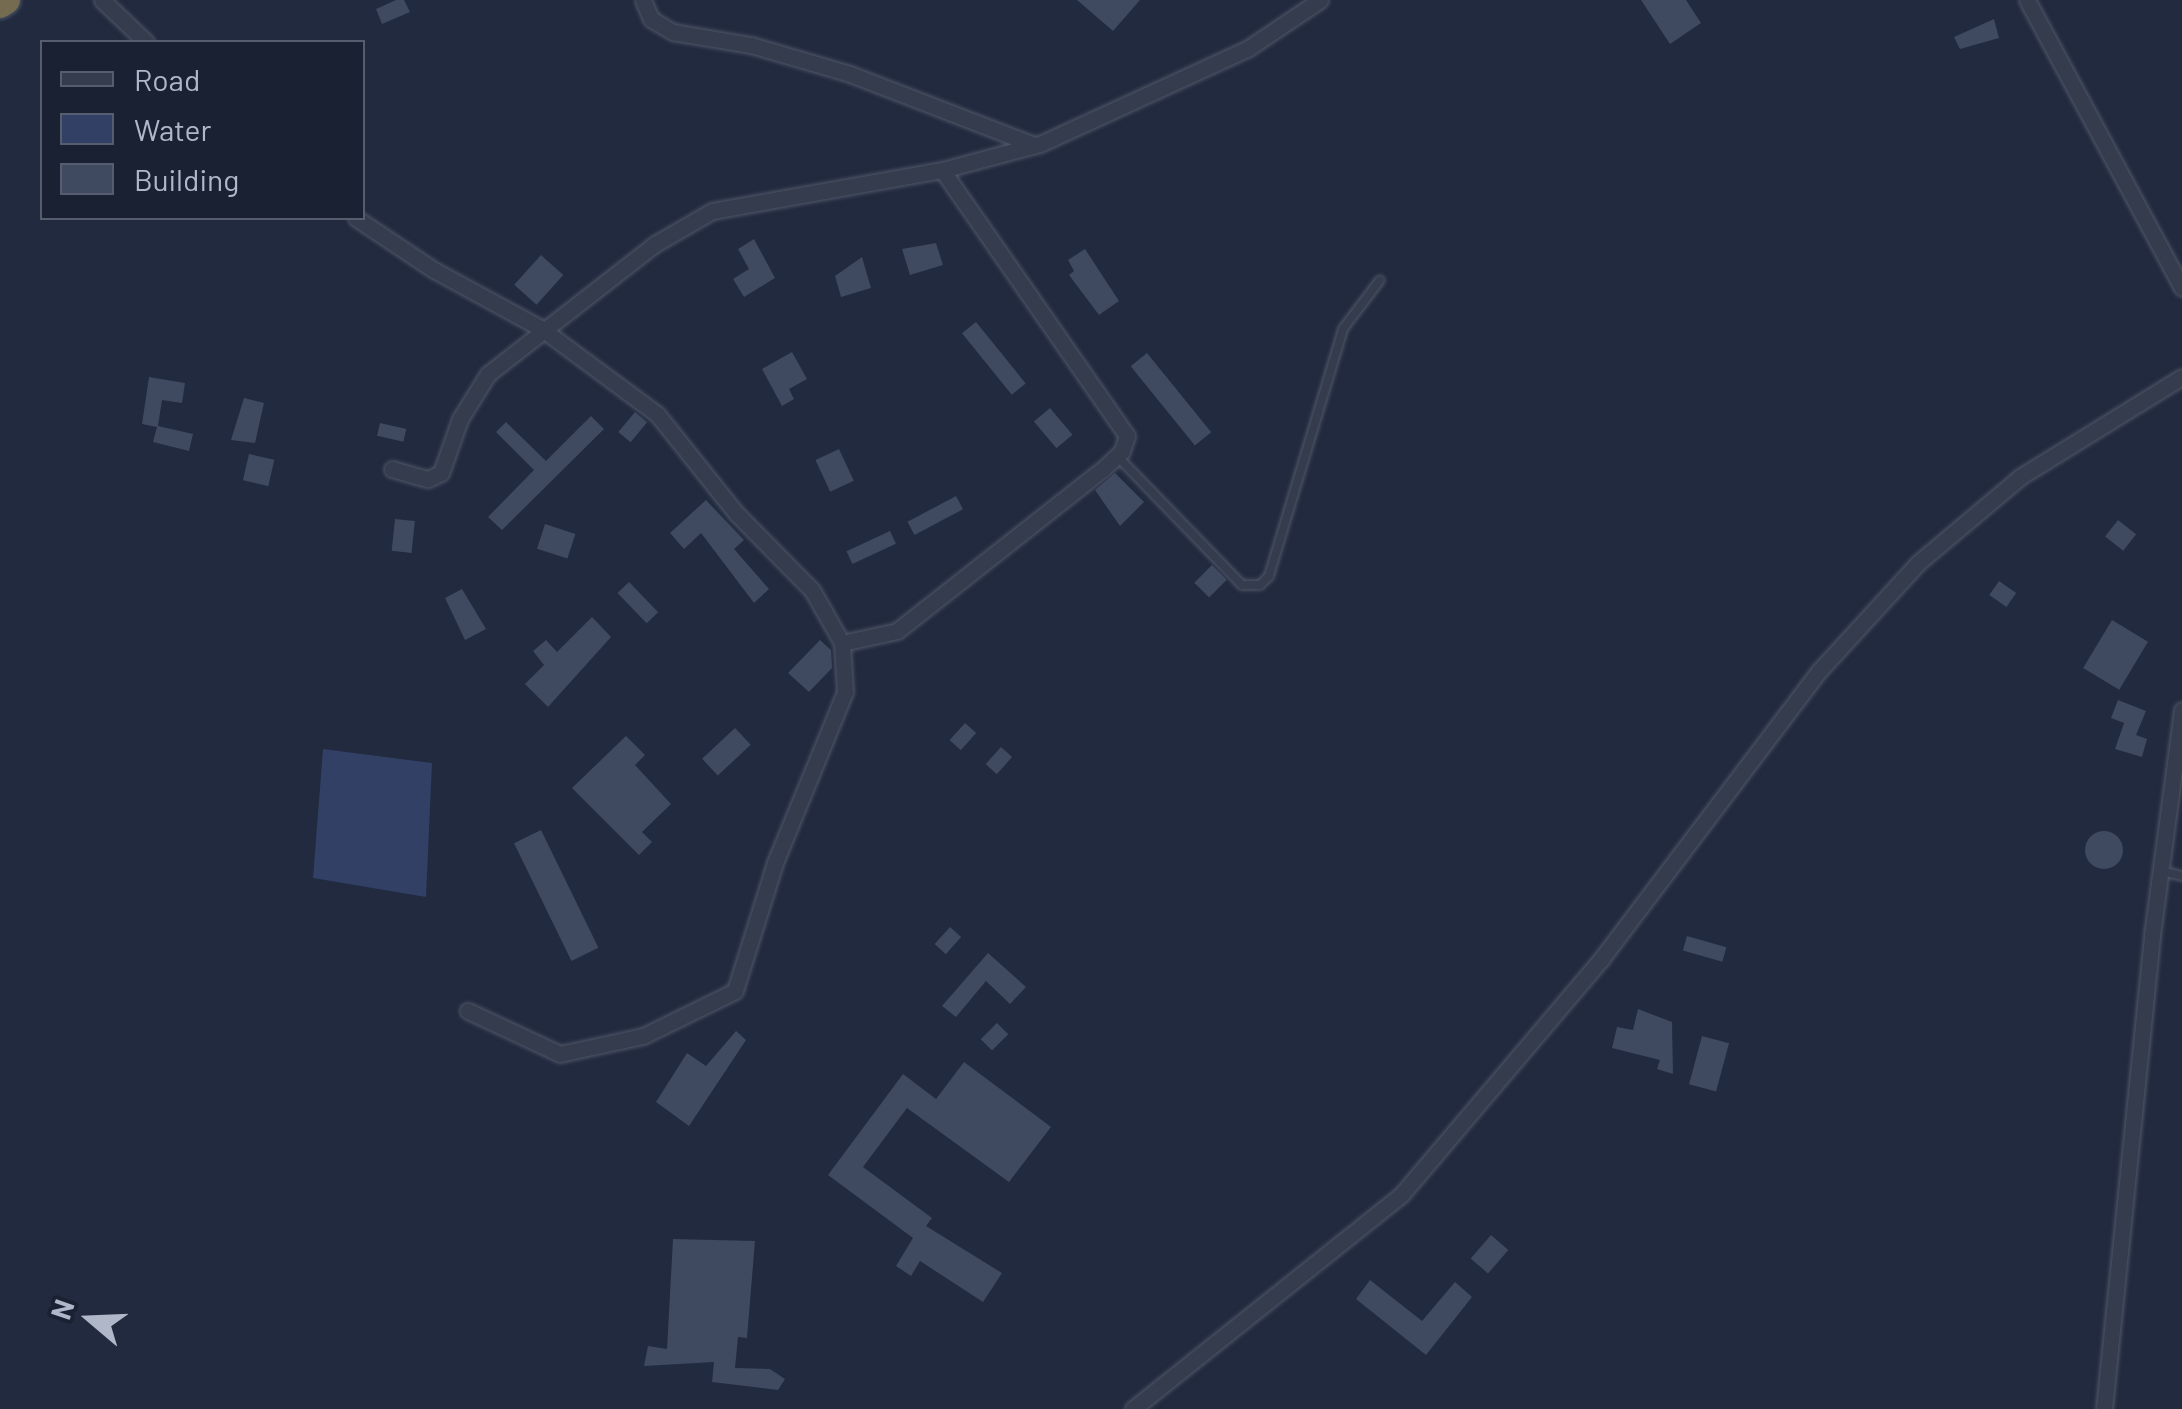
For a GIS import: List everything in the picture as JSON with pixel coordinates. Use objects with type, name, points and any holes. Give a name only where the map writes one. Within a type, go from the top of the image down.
[{"type":"street","points":[[102,0],[144,40]]},
{"type":"street","points":[[643,0],[650,19],[673,32],[751,45],[850,74],[1034,146]]},
{"type":"street","points":[[392,470],[428,479],[442,472],[460,419],[488,374],[655,244],[712,211],[942,170],[1034,146],[1120,112],[1247,49],[1320,0]]},
{"type":"street","points":[[2026,0],[2182,288]]},
{"type":"street","points":[[842,643],[897,631],[1117,456],[1126,436],[942,170]]},
{"type":"street","points":[[359,220],[434,270],[542,329],[656,414],[736,512],[812,590],[842,643],[845,692],[775,863],[735,991],[643,1036],[560,1054],[468,1011]]},
{"type":"street","points":[[1133,1409],[1402,1194],[1602,958],[1820,670],[1918,563],[2020,476],[2182,377]]},
{"type":"street","points":[[2104,1409],[2161,871],[2182,710]]},
{"type":"lane","points":[[1117,456],[1242,585],[1260,585],[1269,576],[1342,328],[1380,280]]},
{"type":"lane","points":[[2161,871],[2182,876]]},
{"type":"water","points":[[323,749],[432,763],[426,897],[313,878]]},
{"type":"building","points":[[404,0],[410,12],[382,24],[376,9]]},
{"type":"building","points":[[1077,0],[1140,0],[1113,31]]},
{"type":"building","points":[[1641,0],[1686,0],[1701,23],[1670,44]]},
{"type":"building","points":[[1994,19],[1999,38],[1960,49],[1954,37]]},
{"type":"building","points":[[754,239],[775,278],[744,297],[733,279],[749,269],[738,249]]},
{"type":"building","points":[[936,243],[943,265],[910,275],[902,249]]},
{"type":"building","points":[[1085,249],[1119,301],[1099,315],[1069,275],[1074,271],[1068,260]]},
{"type":"building","points":[[541,255],[563,275],[537,305],[514,285]]},
{"type":"building","points":[[862,257],[871,288],[841,297],[835,276]]},
{"type":"building","points":[[976,322],[1026,383],[1012,395],[962,333]]},
{"type":"building","points":[[792,352],[807,379],[789,389],[794,399],[782,406],[762,369]]},
{"type":"building","points":[[1147,353],[1211,432],[1195,445],[1131,366]]},
{"type":"building","points":[[149,377],[185,383],[182,403],[162,400],[158,426],[193,434],[189,451],[153,442],[157,427],[142,424]]},
{"type":"building","points":[[244,398],[264,403],[255,443],[231,440]]},
{"type":"building","points":[[1050,408],[1072,435],[1056,448],[1034,421]]},
{"type":"building","points":[[635,412],[647,422],[631,442],[618,432]]},
{"type":"building","points":[[591,416],[604,429],[502,530],[488,517],[534,470],[496,432],[506,422],[546,461]]},
{"type":"building","points":[[380,423],[406,429],[403,442],[377,436]]},
{"type":"building","points":[[839,449],[854,481],[830,492],[815,460]]},
{"type":"building","points":[[249,454],[274,460],[268,486],[243,480]]},
{"type":"building","points":[[1115,473],[1144,502],[1120,526],[1095,490]]},
{"type":"building","points":[[956,496],[963,509],[914,535],[907,522]]},
{"type":"building","points":[[706,500],[744,540],[734,549],[769,589],[754,603],[701,533],[684,549],[670,533]]},
{"type":"building","points":[[395,519],[415,521],[412,553],[392,551]]},
{"type":"building","points":[[2118,520],[2136,534],[2123,551],[2105,537]]},
{"type":"building","points":[[545,524],[575,534],[567,559],[537,549]]},
{"type":"building","points":[[890,531],[896,544],[852,564],[846,551]]},
{"type":"building","points":[[1212,565],[1227,580],[1209,598],[1194,583]]},
{"type":"building","points":[[1999,581],[2016,593],[2006,607],[1989,595]]},
{"type":"building","points":[[629,582],[658,612],[647,623],[617,593]]},
{"type":"building","points":[[462,589],[486,629],[465,640],[445,598]]},
{"type":"building","points":[[592,617],[611,637],[548,707],[525,684],[544,665],[533,651],[546,640],[557,652]]},
{"type":"building","points":[[2112,620],[2148,642],[2119,690],[2083,668]]},
{"type":"building","points":[[820,640],[831,650],[832,668],[809,692],[788,673]]},
{"type":"building","points":[[2118,700],[2146,711],[2136,735],[2147,739],[2142,757],[2115,749],[2124,723],[2111,718]]},
{"type":"building","points":[[965,723],[976,733],[961,750],[950,740]]},
{"type":"building","points":[[735,728],[751,745],[718,776],[702,759]]},
{"type":"building","points":[[626,736],[645,755],[635,765],[671,804],[642,832],[652,842],[639,855],[572,788]]},
{"type":"building","points":[[1001,747],[1012,757],[997,774],[986,764]]},
{"type":"building","points":[[541,830],[598,948],[571,961],[514,843]]},
{"type":"building","points":[[2104,831],[2118,836],[2123,850],[2118,864],[2104,869],[2090,864],[2085,850],[2090,836]]},
{"type":"building","points":[[950,927],[961,937],[946,954],[935,944]]},
{"type":"building","points":[[1687,936],[1726,947],[1722,962],[1683,950]]},
{"type":"building","points":[[988,953],[1026,987],[1010,1004],[986,981],[956,1017],[942,1006]]},
{"type":"building","points":[[1638,1009],[1672,1022],[1673,1074],[1657,1069],[1660,1060],[1612,1048],[1617,1027],[1633,1030]]},
{"type":"building","points":[[997,1023],[1008,1034],[992,1051],[981,1039]]},
{"type":"building","points":[[736,1031],[746,1040],[689,1126],[656,1102],[687,1053],[706,1066]]},
{"type":"building","points":[[1702,1036],[1729,1043],[1716,1092],[1689,1084]]},
{"type":"building","points":[[964,1062],[1051,1127],[1009,1182],[907,1108],[863,1167],[932,1218],[926,1226],[1002,1273],[983,1302],[920,1261],[911,1276],[896,1266],[913,1238],[828,1175],[903,1074],[936,1099]]},
{"type":"building","points":[[1491,1235],[1508,1250],[1488,1273],[1471,1258]]},
{"type":"building","points":[[673,1239],[755,1241],[747,1338],[738,1337],[735,1368],[770,1369],[785,1379],[778,1390],[712,1382],[714,1362],[644,1366],[648,1346],[667,1349]]},
{"type":"building","points":[[1370,1280],[1422,1321],[1455,1282],[1472,1297],[1426,1355],[1356,1299]]}]
